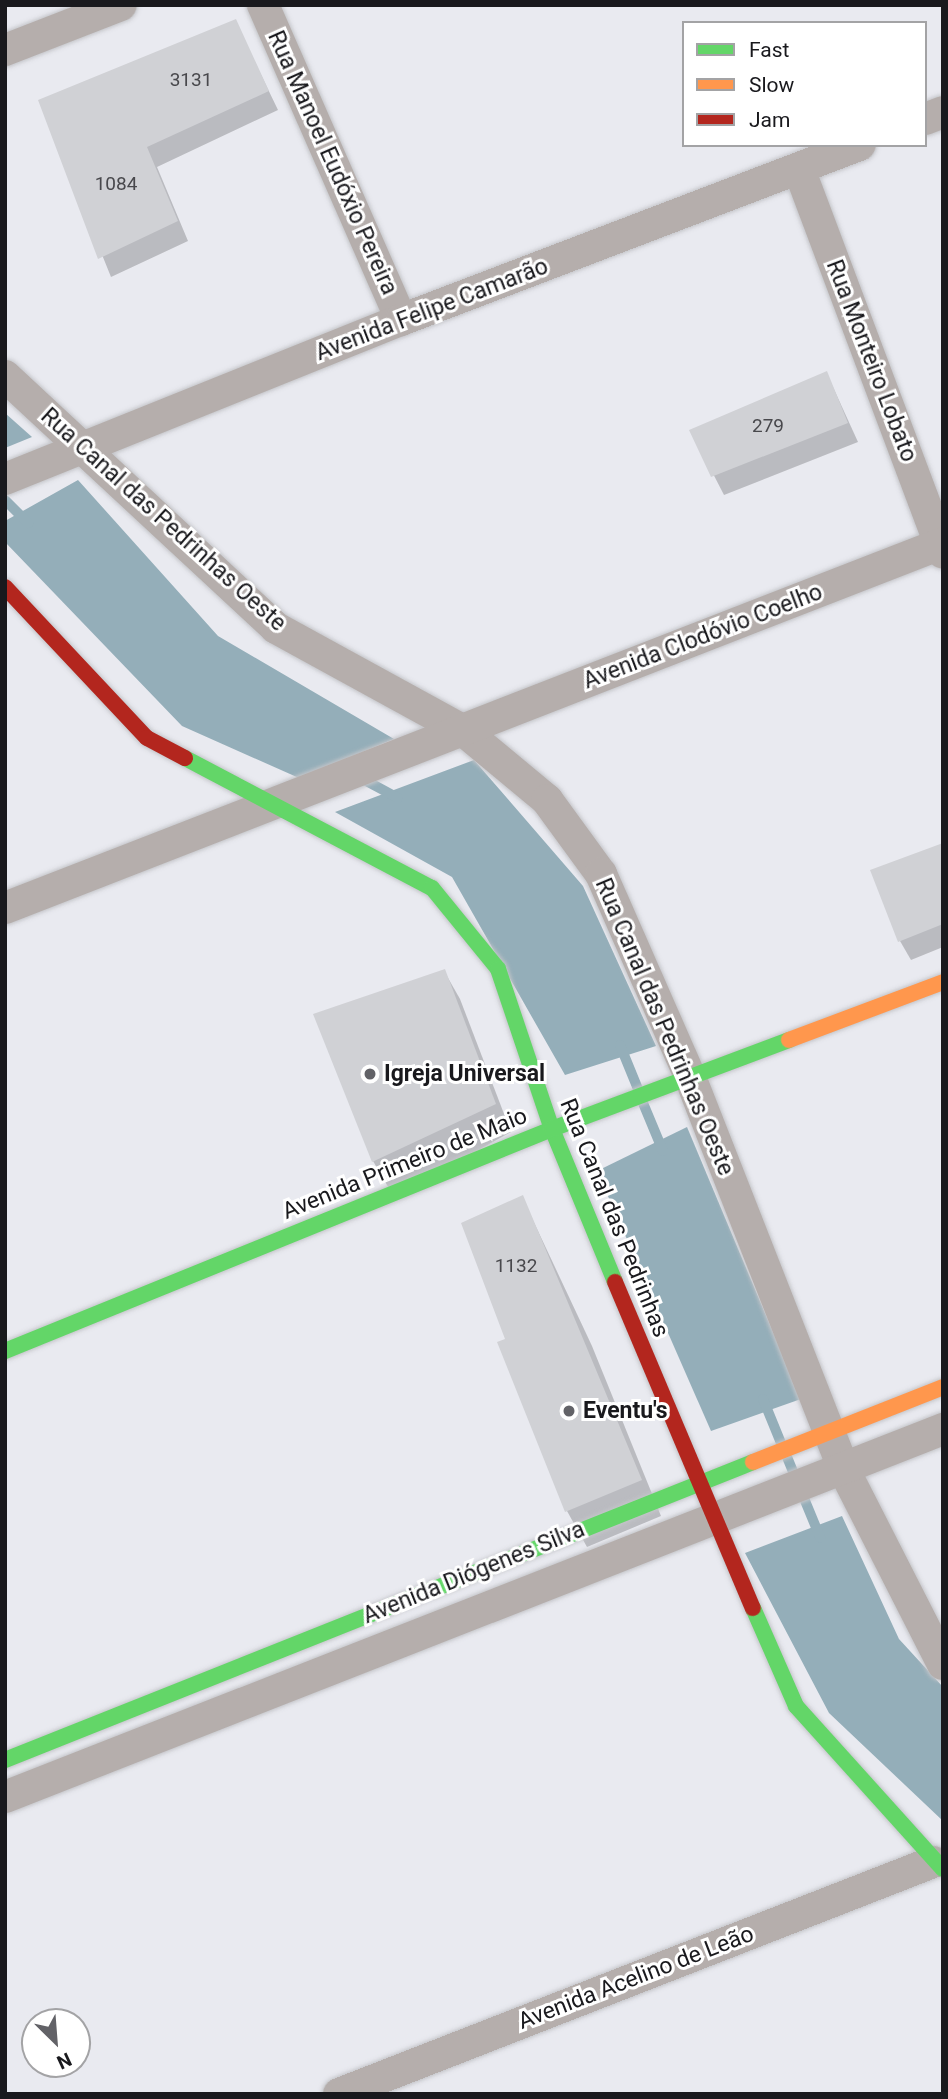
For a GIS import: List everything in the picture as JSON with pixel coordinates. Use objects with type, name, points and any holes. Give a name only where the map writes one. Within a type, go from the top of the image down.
[{"type":"street","points":[[5,50],[121,5]]},
{"type":"street","name":"Rua Manoel Eudóxio Pereira","points":[[263,5],[401,320]]},
{"type":"street","name":"Avenida Felipe Camarão","points":[[5,479],[401,320],[855,147]]},
{"type":"street","name":"Rua Monteiro Lobato","points":[[799,169],[942,547]]},
{"type":"street","name":"Rua Canal das Pedrinhas Oeste","points":[[5,376],[72,454],[276,628],[452,735],[547,800],[601,874],[677,1082],[829,1473],[943,1664]]},
{"type":"street","name":"Avenida Clodóvio Coelho","points":[[273,806],[942,547]]},
{"type":"street","name":"Rua Canal das Pedrinhas","points":[[5,587],[147,738],[432,888],[498,970],[552,1129],[698,1484],[796,1706],[938,1866]]},
{"type":"street","points":[[5,908],[273,806]]},
{"type":"street","name":"Avenida Primeiro de Maio","points":[[5,1351],[552,1129],[943,982]]},
{"type":"street","name":"Avenida Diógenes Silva","points":[[5,1760],[943,1387]]},
{"type":"street","name":"Avenida Diógenes Silva","points":[[5,1797],[712,1517],[943,1429]]},
{"type":"street","name":"Avenida Acelino de Leão","points":[[339,2094],[938,1866]]},
{"type":"water","points":[[5,413],[32,437],[5,448]]},
{"type":"water","points":[[78,480],[218,636],[394,739],[299,778],[182,726],[5,542],[5,521]]},
{"type":"water","points":[[474,760],[583,886],[656,1046],[565,1075],[452,877],[335,812]]},
{"type":"water","points":[[687,1127],[801,1399],[711,1431],[597,1171]]},
{"type":"water","points":[[842,1516],[899,1639],[943,1687],[943,1821],[829,1713],[745,1553]]},
{"type":"building","points":[[236,19],[269,91],[147,147],[178,221],[98,259],[38,100]]},
{"type":"building","points":[[827,371],[848,423],[711,477],[689,430]]},
{"type":"building","points":[[943,843],[943,924],[898,942],[870,870]]},
{"type":"building","points":[[445,969],[496,1104],[372,1162],[313,1014]]},
{"type":"building","name":"Eventu's","points":[[523,1195],[642,1480],[565,1512],[497,1342],[505,1339],[461,1223]]},
{"type":"waterway","points":[[5,500],[28,523]]},
{"type":"waterway","points":[[359,777],[398,798]]},
{"type":"waterway","points":[[620,1045],[638,1089]]},
{"type":"waterway","points":[[643,1103],[663,1151]]},
{"type":"waterway","points":[[763,1399],[781,1443]]},
{"type":"waterway","points":[[787,1457],[820,1537]]},
{"type":"traffic: fast","points":[[185,758],[432,888],[498,969],[552,1129],[615,1282]]},
{"type":"traffic: fast","points":[[5,1351],[552,1129],[789,1040]]},
{"type":"traffic: fast","points":[[5,1760],[753,1462]]},
{"type":"traffic: fast","points":[[753,1608],[796,1706],[943,1869]]},
{"type":"traffic: slow","points":[[789,1040],[943,982]]},
{"type":"traffic: slow","points":[[753,1462],[943,1387]]},
{"type":"traffic: jam","points":[[5,587],[147,738],[185,758]]},
{"type":"traffic: jam","points":[[615,1282],[753,1608]]},
{"type":"place","name":"Igreja Universal","points":[[370,1074]]},
{"type":"place","name":"Eventu's","points":[[569,1411]]}]
